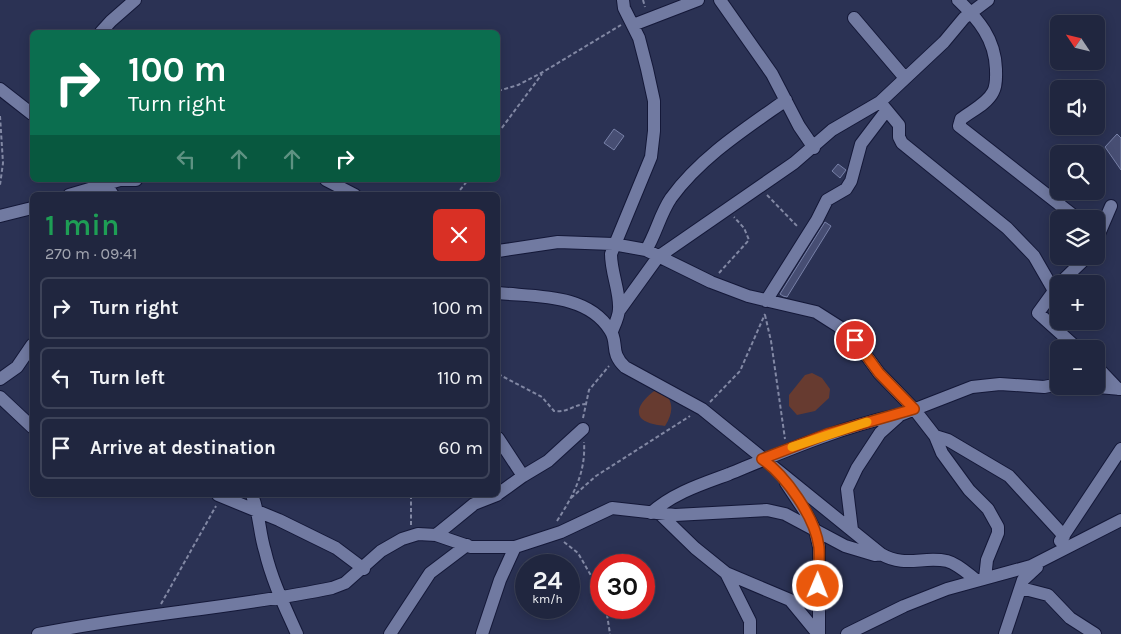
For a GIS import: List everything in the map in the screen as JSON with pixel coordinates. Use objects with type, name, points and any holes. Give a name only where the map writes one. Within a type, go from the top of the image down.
[{"type":"street","points":[[102,30],[110,20],[135,0]]},
{"type":"street","points":[[619,311],[619,300],[611,269],[610,254],[613,244],[623,227],[653,148],[654,101],[632,23],[624,8],[623,0]]},
{"type":"street","points":[[632,23],[698,0]]},
{"type":"street","points":[[720,0],[772,74],[799,126],[814,148]]},
{"type":"street","points":[[958,0],[971,12],[987,32],[994,48],[996,84],[987,100],[961,119],[959,126],[1066,210]]},
{"type":"street","points":[[764,301],[807,236],[827,200],[846,189],[851,181],[861,144],[883,106],[905,78],[944,42],[960,22],[988,0]]},
{"type":"street","points":[[854,18],[905,78]]},
{"type":"street","points":[[0,89],[30,112]]},
{"type":"street","points":[[646,250],[666,207],[684,183],[723,146],[786,100]]},
{"type":"street","points":[[883,106],[832,130],[814,148],[658,257],[619,311],[612,332],[616,359],[643,378],[671,390],[702,409],[881,554],[901,562],[945,560],[981,579]]},
{"type":"street","points":[[883,106],[899,125],[899,137],[902,143],[1007,228],[1034,256],[1050,277]]},
{"type":"street","points":[[77,192],[104,182]]},
{"type":"street","points":[[330,182],[348,192]]},
{"type":"street","points":[[1105,220],[1111,206]]},
{"type":"street","points":[[0,216],[30,208]]},
{"type":"street","points":[[500,251],[558,242],[613,244],[646,250],[711,282],[764,301],[798,306],[816,312],[838,326],[855,340],[879,373],[914,409],[935,436],[942,453],[969,490],[988,510],[998,527],[998,533],[981,579]]},
{"type":"street","points":[[1068,275],[1079,265]]},
{"type":"street","points":[[500,293],[538,296],[580,305],[602,320],[612,332]]},
{"type":"street","points":[[1050,296],[1038,313],[1050,324]]},
{"type":"street","points":[[1057,330],[1068,340]]},
{"type":"street","points":[[0,379],[16,367],[30,348]]},
{"type":"street","points":[[1105,375],[1119,389]]},
{"type":"street","points":[[656,513],[689,489],[787,448],[853,426],[900,415],[972,386],[1000,384],[1050,386]]},
{"type":"street","points":[[1105,388],[1119,389]]},
{"type":"street","points":[[0,397],[30,425]]},
{"type":"street","points":[[852,530],[847,489],[857,468],[880,433],[900,415]]},
{"type":"street","points":[[500,493],[522,476],[548,461],[584,429]]},
{"type":"street","points":[[935,436],[948,440],[1008,476],[1064,536]]},
{"type":"street","points":[[500,441],[522,476]]},
{"type":"street","points":[[1005,634],[1024,578],[1044,560],[1064,536],[1121,449]]},
{"type":"street","points":[[778,470],[815,530],[819,548],[819,634]]},
{"type":"street","points":[[222,497],[279,520],[336,548],[364,569]]},
{"type":"street","points":[[253,497],[259,513],[264,549],[273,582],[297,634]]},
{"type":"street","points":[[436,535],[474,504],[493,497]]},
{"type":"street","points":[[38,634],[154,614],[281,599],[332,588],[344,583],[364,569],[382,551],[418,534],[436,535],[467,545],[489,549],[515,547],[556,534],[612,508],[675,515],[767,510],[785,514],[845,546],[875,555],[881,554]]},
{"type":"street","points":[[656,513],[726,573],[790,600],[819,634]]},
{"type":"street","points":[[847,634],[904,606],[981,579],[1019,570],[1044,560],[1121,520]]},
{"type":"street","points":[[390,634],[430,573],[467,545]]},
{"type":"street","points":[[482,634],[500,580],[515,547]]},
{"type":"street","points":[[726,573],[750,621],[750,634]]},
{"type":"street","points":[[1021,588],[1048,595],[1090,633]]},
{"type":"path","points":[[500,90],[518,85],[603,35],[632,23],[644,12],[643,0]]},
{"type":"path","points":[[500,130],[543,72]]},
{"type":"path","points":[[0,116],[3,163],[0,185]]},
{"type":"path","points":[[458,192],[466,182]]},
{"type":"path","points":[[760,187],[807,236]]},
{"type":"path","points":[[711,282],[749,240],[744,228],[728,209]]},
{"type":"path","points":[[764,301],[787,448]]},
{"type":"path","points":[[571,498],[596,476],[702,409],[740,371],[765,314]]},
{"type":"path","points":[[590,573],[578,552],[556,534],[555,524],[571,498],[584,467],[585,404],[589,390],[595,380],[616,359]]},
{"type":"path","points":[[500,375],[542,397],[554,411],[568,411],[577,405],[585,404]]},
{"type":"path","points":[[154,614],[219,497]]},
{"type":"path","points":[[411,497],[411,536]]},
{"type":"path","points":[[608,619],[610,634]]},
{"type":"shaded area","points":[[812,373],[822,378],[830,389],[829,398],[815,411],[797,415],[789,406],[789,395],[805,375]]},
{"type":"shaded area","points":[[660,387],[668,396],[671,405],[670,415],[665,426],[647,422],[639,415],[639,410],[644,401]]},
{"type":"building","points":[[614,129],[624,136],[614,150],[604,143]]},
{"type":"building","points":[[1117,134],[1121,138],[1121,170],[1105,147]]},
{"type":"building","points":[[838,164],[846,170],[840,178],[832,171]]},
{"type":"building","points":[[825,222],[831,226],[787,297],[783,296],[780,294]]},
{"type":"slow traffic","points":[[792,447],[867,422]]},
{"type":"route","points":[[818,586],[819,548],[815,530],[778,470],[762,459],[827,434],[900,415],[914,409],[879,373],[855,340]]}]
